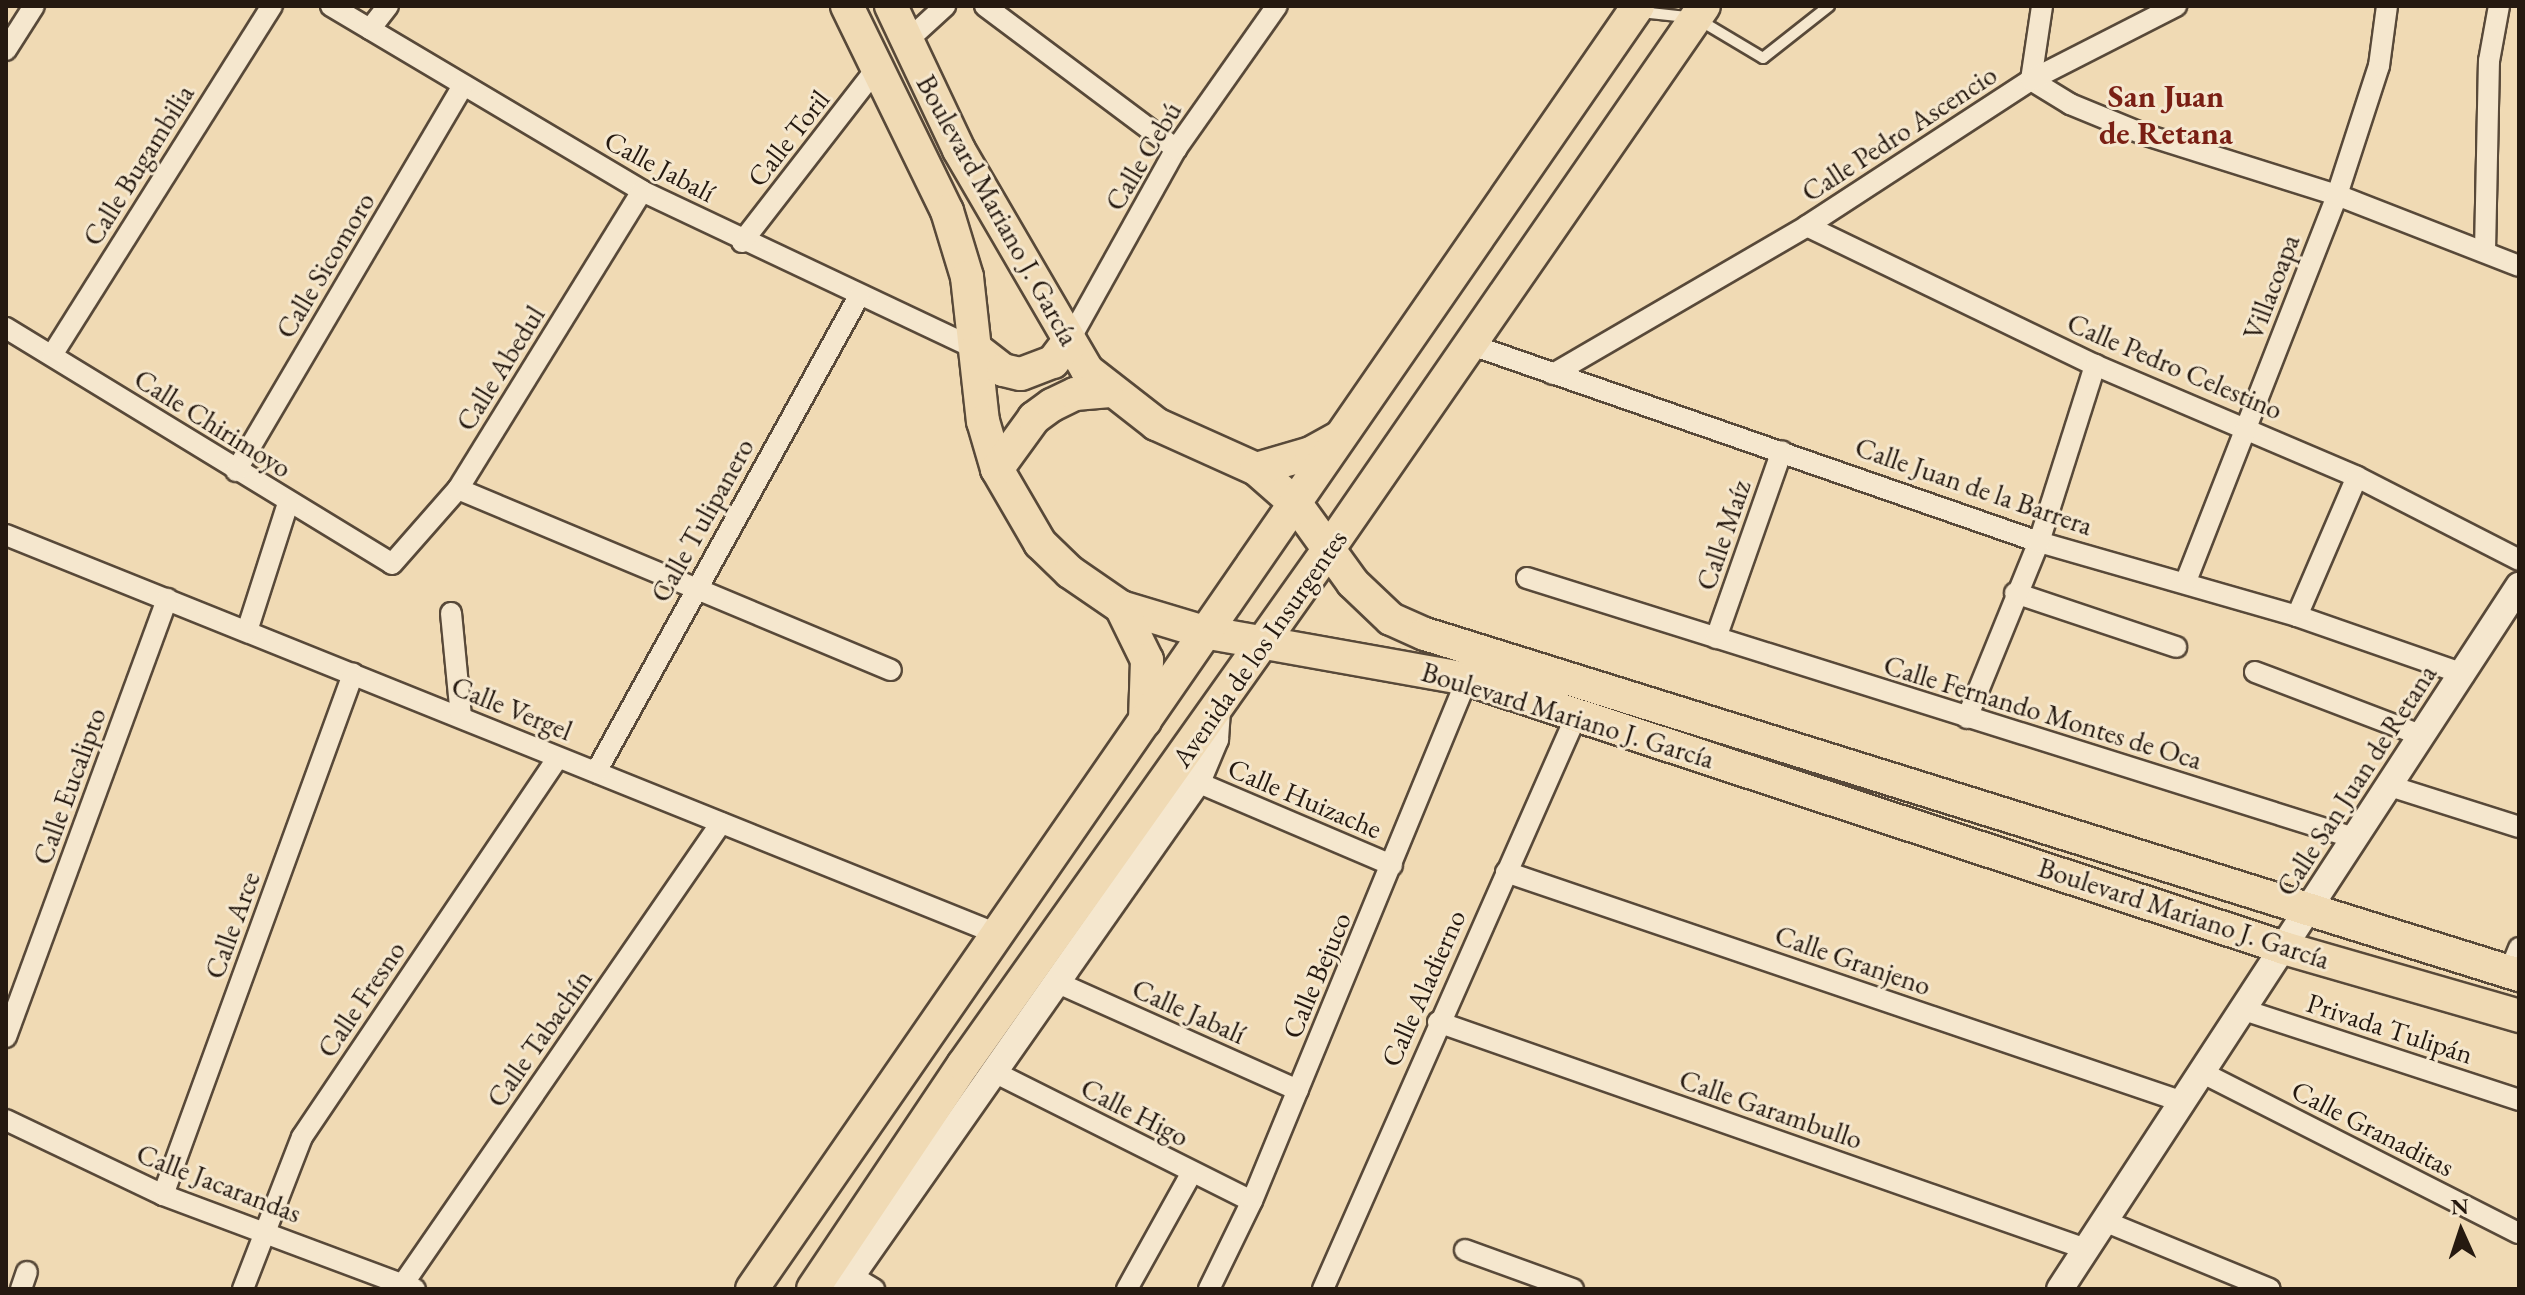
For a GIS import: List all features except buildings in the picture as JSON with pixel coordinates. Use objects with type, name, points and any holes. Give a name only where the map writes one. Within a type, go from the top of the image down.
[{"type":"main road","name":"Boulevard Mariano J. García","points":[[847,6],[947,211],[967,277],[983,421],[997,469],[1040,543],[1070,572],[1121,607],[1204,632],[1467,679],[1578,712],[1642,718],[2309,913],[2516,965]]},
{"type":"main road","name":"Boulevard Mariano J. García","points":[[891,6],[959,150],[1069,341],[1107,391],[1156,424],[1256,469],[1296,504],[1353,583],[1391,619],[1642,718],[2284,948],[2519,1016]]},
{"type":"main road","name":"Avenida de los Insurgentes","points":[[752,1289],[995,933],[1144,726],[1204,632],[1296,504],[1636,8]]},
{"type":"main road","name":"Avenida de los Insurgentes","points":[[813,1289],[1328,550],[1696,10]]},
{"type":"main road","points":[[976,349],[1003,370],[1021,374],[1053,362],[1069,341]]},
{"type":"main road","points":[[997,469],[1034,418],[1052,405],[1075,394],[1107,391]]},
{"type":"main road","points":[[1256,469],[1311,453],[1341,437]]},
{"type":"main road","points":[[1121,607],[1147,660],[1144,726]]},
{"type":"street","points":[[6,50],[34,6]]},
{"type":"street","name":"Calle Bugambilia","points":[[52,355],[272,6]]},
{"type":"street","name":"Calle Jabalí","points":[[331,6],[462,87],[642,191],[742,242],[976,349]]},
{"type":"street","points":[[370,29],[388,6]]},
{"type":"street","points":[[907,41],[945,6]]},
{"type":"street","points":[[985,6],[1176,149]]},
{"type":"street","name":"Calle Cebú","points":[[1069,341],[1176,149],[1277,6]]},
{"type":"street","points":[[2031,80],[2042,6]]},
{"type":"street","points":[[2031,80],[2176,6]]},
{"type":"street","name":"Villacoapa","points":[[2186,581],[2337,195],[2379,66],[2387,6]]},
{"type":"street","points":[[2485,251],[2489,61],[2499,6]]},
{"type":"street","name":"Calle Toril","points":[[742,242],[877,68]]},
{"type":"street","name":"Calle Pedro Ascencio","points":[[1553,374],[1807,226],[2031,80],[2070,104],[2143,134],[2337,195],[2519,266]]},
{"type":"street","name":"Calle Sicomoro","points":[[236,471],[462,87]]},
{"type":"street","name":"Calle Abedul","points":[[392,564],[458,489],[642,191]]},
{"type":"street","name":"Calle Pedro Celestino","points":[[1807,226],[2095,365],[2247,426],[2357,477],[2519,560]]},
{"type":"street","name":"Calle Tulipanero","points":[[596,772],[859,296]]},
{"type":"street","name":"Calle Chirimoyo","points":[[6,328],[392,564]]},
{"type":"street","name":"Calle Juan de la Barrera","points":[[1469,344],[2039,542],[2186,581],[2464,674]]},
{"type":"street","points":[[1967,718],[2015,593],[2039,542],[2095,365]]},
{"type":"street","name":"Calle Maíz","points":[[1716,638],[1782,451]]},
{"type":"street","points":[[2297,616],[2357,477]]},
{"type":"street","points":[[458,489],[695,591],[891,670]]},
{"type":"street","points":[[247,631],[288,503]]},
{"type":"street","name":"Calle Vergel","points":[[6,535],[995,933]]},
{"type":"street","name":"Calle Fernando Montes de Oca","points":[[1527,578],[2354,838]]},
{"type":"street","name":"Calle San Juan de Retana","points":[[2060,1289],[2309,913],[2354,838],[2519,586]]},
{"type":"street","points":[[2015,593],[2176,647]]},
{"type":"street","name":"Calle Eucalipto","points":[[6,1037],[167,599]]},
{"type":"street","points":[[451,613],[461,717]]},
{"type":"street","points":[[2255,672],[2423,736]]},
{"type":"street","name":"Calle Arce","points":[[163,1195],[353,674]]},
{"type":"street","name":"Calle Bejuco","points":[[1209,1289],[1252,1201],[1467,679]]},
{"type":"street","points":[[856,1285],[994,1072],[1197,782],[1215,739],[1217,707]]},
{"type":"street","name":"Calle Aladierno","points":[[1323,1289],[1438,1022],[1578,712]]},
{"type":"street","name":"Calle Fresno","points":[[243,1289],[302,1137],[558,758]]},
{"type":"street","name":"Calle Huizache","points":[[1197,782],[1392,865]]},
{"type":"street","points":[[2390,786],[2519,827]]},
{"type":"street","name":"Calle Tabachín","points":[[409,1287],[721,823]]},
{"type":"street","name":"Calle Granjeno","points":[[1506,872],[2183,1102]]},
{"type":"street","name":"Calle Jabalí","points":[[1056,982],[1298,1090]]},
{"type":"street","name":"Privada Tulipán","points":[[2244,1010],[2519,1100]]},
{"type":"street","name":"Calle Garambullo","points":[[1438,1022],[2086,1249]]},
{"type":"street","name":"Calle Higo","points":[[994,1072],[1252,1201]]},
{"type":"street","name":"Calle Granaditas","points":[[2201,1072],[2519,1233]]},
{"type":"street","name":"Calle Jacarandas","points":[[6,1120],[163,1195],[409,1287]]},
{"type":"street","points":[[1127,1289],[1192,1172]]},
{"type":"street","points":[[2104,1221],[2270,1289]]},
{"type":"street","points":[[1465,1250],[1573,1289]]},
{"type":"lane","points":[[1636,8],[1696,10],[1763,58],[1829,6]]},
{"type":"district","name":"San Juan de Retana","points":[[2166,116]]}]
